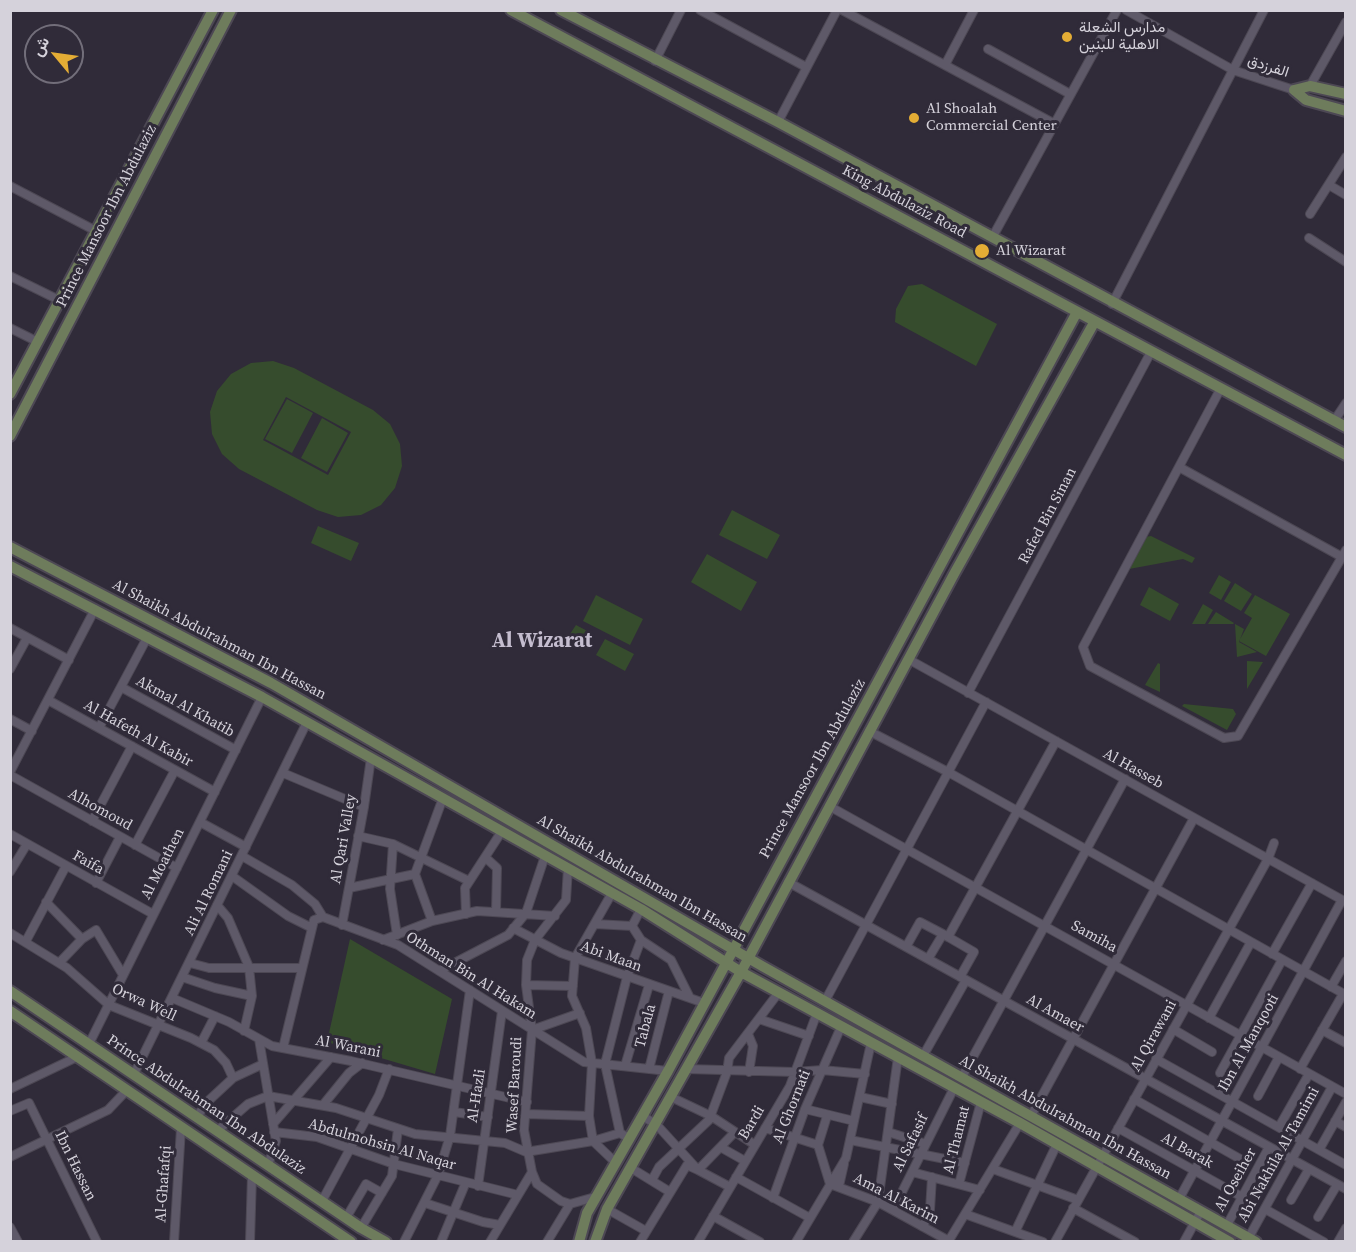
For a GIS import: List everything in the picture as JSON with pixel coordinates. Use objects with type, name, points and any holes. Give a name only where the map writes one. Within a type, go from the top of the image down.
[{"type":"street","name":"Prince Mansoor Ibn Abdulaziz","points":[[10,436],[231,10]]},
{"type":"street","name":"King Abdulaziz Road","points":[[511,10],[1346,455]]},
{"type":"street","name":"King Abdulaziz Road","points":[[561,10],[655,61],[778,122],[1112,304],[1346,427]]},
{"type":"street","points":[[655,61],[681,10]]},
{"type":"street","points":[[700,10],[806,67]]},
{"type":"street","points":[[778,122],[837,10]]},
{"type":"street","points":[[842,10],[857,14],[945,66],[1053,123]]},
{"type":"street","points":[[945,66],[974,10]]},
{"type":"street","points":[[992,238],[1117,10]]},
{"type":"street","name":"الفرزدق","points":[[1126,10],[1233,70],[1294,90]]},
{"type":"street","points":[[1112,304],[1264,10]]},
{"type":"street","name":"Prince Mansoor Ibn Abdulaziz","points":[[10,394],[13,381],[38,342],[98,232],[210,15]]},
{"type":"street","points":[[210,15],[222,27]]},
{"type":"street","points":[[1310,86],[1346,22]]},
{"type":"street","points":[[988,49],[1070,94]]},
{"type":"street","points":[[1294,90],[1310,86],[1346,94]]},
{"type":"street","points":[[1294,90],[1306,100],[1346,111]]},
{"type":"street","points":[[164,103],[178,112]]},
{"type":"street","points":[[1310,214],[1346,158]]},
{"type":"street","points":[[1329,184],[1346,195]]},
{"type":"street","points":[[10,186],[98,232]]},
{"type":"street","points":[[1308,238],[1346,262]]},
{"type":"street","points":[[10,276],[60,301]]},
{"type":"street","name":"Prince Mansoor Ibn Abdulaziz","points":[[579,1242],[587,1213],[616,1163],[625,1136],[642,1116],[668,1071],[1077,312]]},
{"type":"street","name":"Prince Mansoor Ibn Abdulaziz","points":[[595,1242],[607,1209],[741,972],[747,956],[869,730],[1095,321]]},
{"type":"street","points":[[10,328],[38,342]]},
{"type":"street","points":[[1057,349],[1074,358]]},
{"type":"street","name":"Rafed Bin Sinan","points":[[969,693],[1151,351]]},
{"type":"street","points":[[1179,467],[1344,553],[1238,736],[1224,738],[1090,666],[1083,646],[1221,388]]},
{"type":"street","points":[[1334,421],[1346,403]]},
{"type":"street","name":"Al Shaikh Abdulrahman Ibn Hassan","points":[[10,547],[272,683],[732,949],[1253,1239]]},
{"type":"street","name":"Al Shaikh Abdulrahman Ibn Hassan","points":[[10,566],[262,697],[641,909],[741,972],[1020,1123],[1230,1242]]},
{"type":"street","points":[[10,774],[95,609]]},
{"type":"street","points":[[10,628],[69,660]]},
{"type":"street","points":[[99,728],[148,636]]},
{"type":"street","points":[[10,669],[27,638]]},
{"type":"street","points":[[192,659],[199,645]]},
{"type":"street","name":"Al Hasseb","points":[[908,659],[1344,901]]},
{"type":"street","name":"Akmal Al Khatib","points":[[121,687],[236,750]]},
{"type":"street","name":"Al Moathen","points":[[89,1044],[262,697]]},
{"type":"street","name":"Al Hafeth Al Kabir","points":[[48,700],[215,792]]},
{"type":"street","points":[[825,1001],[986,702]]},
{"type":"street","points":[[10,719],[32,731]]},
{"type":"street","name":"Ali Al Romani","points":[[134,1074],[307,722]]},
{"type":"street","points":[[869,730],[1344,994],[1300,1069]]},
{"type":"street","points":[[928,959],[976,886],[1056,741]]},
{"type":"street","points":[[92,821],[132,746]]},
{"type":"street","name":"Al Qari Valley","points":[[342,926],[371,758]]},
{"type":"street","points":[[135,844],[175,770]]},
{"type":"street","points":[[283,773],[364,807]]},
{"type":"street","name":"Alhomoud","points":[[10,774],[177,868]]},
{"type":"street","points":[[962,1077],[1125,779]]},
{"type":"street","points":[[432,921],[415,874],[423,859],[443,798]]},
{"type":"street","name":"Samiha","points":[[829,806],[1346,1094]]},
{"type":"street","points":[[1031,1116],[1194,818]]},
{"type":"street","points":[[200,822],[246,848]]},
{"type":"street","points":[[466,914],[465,888],[502,831]]},
{"type":"street","name":"Faifa","points":[[10,834],[153,914]]},
{"type":"street","points":[[358,836],[393,844],[469,881]]},
{"type":"street","points":[[96,883],[120,837]]},
{"type":"street","name":"Al Qirawani","points":[[1055,1242],[1268,859],[1274,843]]},
{"type":"street","points":[[10,873],[27,844]]},
{"type":"street","points":[[393,844],[391,879],[397,935]]},
{"type":"street","name":"Othman Bin Al Hakam","points":[[242,856],[292,885],[315,904],[323,917],[398,945],[584,1062],[668,1071]]},
{"type":"street","points":[[439,971],[508,935],[526,913],[545,856]]},
{"type":"street","points":[[486,858],[497,868],[496,912]]},
{"type":"street","points":[[26,940],[66,866]]},
{"type":"street","name":"Wasef Baroudi","points":[[567,868],[566,900],[535,940],[527,960],[526,985],[532,1030],[524,1130],[526,1152],[537,1184],[561,1201],[570,1204]]},
{"type":"street","points":[[349,888],[415,874]]},
{"type":"street","points":[[232,876],[288,916],[312,928]]},
{"type":"street","name":"Al Amaer","points":[[788,882],[1346,1189]]},
{"type":"street","points":[[1272,954],[1312,883]]},
{"type":"street","points":[[612,893],[575,958],[572,996],[586,1028],[592,1063],[589,1116],[593,1141],[616,1163]]},
{"type":"street","name":"Ibn Al Manqooti","points":[[1179,1198],[1344,901]]},
{"type":"street","points":[[46,903],[82,939]]},
{"type":"street","points":[[218,905],[228,918],[249,967],[252,996],[244,1031]]},
{"type":"street","points":[[632,926],[641,909]]},
{"type":"street","points":[[383,940],[432,921],[466,914],[496,912],[555,916]]},
{"type":"street","points":[[283,1048],[314,920],[323,917]]},
{"type":"street","points":[[906,947],[920,921],[975,952],[923,1056]]},
{"type":"street","points":[[595,924],[632,926]]},
{"type":"street","points":[[632,926],[641,940],[671,960],[690,998]]},
{"type":"street","name":"Abi Maan","points":[[513,928],[575,958],[704,1003]]},
{"type":"street","points":[[59,963],[82,939],[96,930],[123,975]]},
{"type":"street","name":"Orwa Well","points":[[10,933],[26,940],[59,963],[109,1005],[214,1050],[226,1063],[233,1078]]},
{"type":"street","points":[[217,1131],[248,1104],[268,1096],[323,1105],[416,1134],[505,1143],[526,1152],[625,1136],[605,1064],[627,977],[641,940]]},
{"type":"street","points":[[1209,1018],[1251,942]]},
{"type":"street","points":[[1220,1073],[1282,960]]},
{"type":"street","points":[[1331,987],[1346,961]]},
{"type":"street","points":[[190,963],[209,968],[301,968]]},
{"type":"street","points":[[182,977],[215,988],[252,996]]},
{"type":"street","points":[[526,985],[573,986]]},
{"type":"street","points":[[625,1066],[649,985]]},
{"type":"street","points":[[404,1242],[438,1175],[450,1136],[470,990]]},
{"type":"street","name":"Prince Abdulrahman Ibn Abdulaziz","points":[[10,991],[346,1218],[386,1242]]},
{"type":"street","name":"Tabala","points":[[649,1069],[669,991]]},
{"type":"street","points":[[652,1180],[659,1167],[711,1116],[727,1071],[729,1058],[779,992]]},
{"type":"street","name":"Al Warani","points":[[172,998],[283,1048],[362,1063],[527,1102]]},
{"type":"street","points":[[28,1023],[38,1010]]},
{"type":"street","points":[[10,1011],[252,1175],[334,1236],[351,1242]]},
{"type":"street","name":"Al-Hazli","points":[[478,1186],[502,1011]]},
{"type":"street","points":[[532,1030],[580,1013]]},
{"type":"street","name":"Bardi","points":[[698,1242],[795,1072],[817,1013]]},
{"type":"street","points":[[201,1043],[215,1016]]},
{"type":"street","points":[[759,1019],[809,1036]]},
{"type":"street","name":"Al Ghornati","points":[[773,1198],[805,1109],[841,1028]]},
{"type":"street","points":[[1173,1029],[1212,1052]]},
{"type":"street","points":[[1322,1030],[1346,1043]]},
{"type":"street","points":[[748,1034],[753,1046],[749,1072]]},
{"type":"street","points":[[259,1039],[276,1141],[268,1165]]},
{"type":"street","points":[[839,1186],[871,1043]]},
{"type":"street","points":[[10,1089],[77,1057]]},
{"type":"street","points":[[274,1128],[331,1057]]},
{"type":"street","points":[[854,1241],[878,1202],[898,1057]]},
{"type":"street","points":[[1258,1096],[1279,1057]]},
{"type":"street","points":[[1156,1059],[1346,1165]]},
{"type":"street","points":[[323,1105],[349,1073],[362,1063]]},
{"type":"street","points":[[197,1117],[206,1103],[233,1078],[263,1064]]},
{"type":"street","points":[[686,1069],[749,1072],[822,1070],[865,1074]]},
{"type":"street","points":[[322,1201],[366,1119],[389,1070]]},
{"type":"street","points":[[1279,1127],[1309,1074]]},
{"type":"street","name":"Abi Nakhila Al Tamimi","points":[[1253,1239],[1265,1209],[1332,1087]]},
{"type":"street","name":"Al Safasif","points":[[893,1210],[954,1088]]},
{"type":"street","points":[[10,1157],[108,1110],[126,1091]]},
{"type":"street","points":[[671,1097],[711,1116],[755,1145]]},
{"type":"street","points":[[860,1097],[892,1104]]},
{"type":"street","points":[[1134,1099],[1242,1160]]},
{"type":"street","name":"Ibn Hassan","points":[[12,1107],[29,1102],[97,1242]]},
{"type":"street","name":"Al Thamat","points":[[959,1184],[981,1102]]},
{"type":"street","points":[[1319,1150],[1346,1102]]},
{"type":"street","points":[[805,1109],[854,1121]]},
{"type":"street","points":[[454,1112],[488,1117]]},
{"type":"street","points":[[526,1114],[589,1116]]},
{"type":"street","points":[[642,1116],[656,1125],[699,1170]]},
{"type":"street","points":[[765,1128],[818,1145],[827,1116]]},
{"type":"street","points":[[1335,1121],[1346,1127]]},
{"type":"street","points":[[948,1241],[1020,1123]]},
{"type":"street","name":"Al-Ghafafqi","points":[[174,1242],[181,1128]]},
{"type":"street","name":"Abdulmohsin Al Naqar","points":[[274,1128],[317,1137],[394,1164],[518,1195]]},
{"type":"street","name":"Al Barak","points":[[1118,1128],[1242,1197]]},
{"type":"street","points":[[361,1228],[392,1176],[398,1129]]},
{"type":"street","points":[[888,1132],[926,1144]]},
{"type":"street","points":[[699,1170],[734,1133]]},
{"type":"street","points":[[850,1140],[965,1162]]},
{"type":"street","points":[[1015,1232],[1057,1144]]},
{"type":"street","name":"Ama Al Karim","points":[[818,1145],[830,1184],[878,1202],[948,1241]]},
{"type":"street","name":"Al Oseiher","points":[[1227,1225],[1269,1147]]},
{"type":"street","points":[[722,1148],[745,1161]]},
{"type":"street","points":[[796,1242],[846,1158]]},
{"type":"street","points":[[640,1242],[687,1165],[730,1187]]},
{"type":"street","points":[[631,1168],[670,1192]]},
{"type":"street","points":[[993,1169],[1037,1184],[1075,1204],[1135,1242]]},
{"type":"street","points":[[1291,1200],[1309,1169]]},
{"type":"street","points":[[490,1242],[532,1172]]},
{"type":"street","points":[[912,1172],[980,1190]]},
{"type":"street","points":[[250,1242],[252,1175]]},
{"type":"street","points":[[736,1177],[810,1218]]},
{"type":"street","points":[[923,1227],[930,1210],[932,1177]]},
{"type":"street","points":[[441,1242],[466,1182]]},
{"type":"street","points":[[346,1218],[366,1184],[382,1193]]},
{"type":"street","points":[[1318,1217],[1337,1185]]},
{"type":"street","points":[[547,1242],[570,1204],[595,1197]]},
{"type":"street","points":[[425,1203],[483,1222],[500,1225]]},
{"type":"street","points":[[607,1209],[646,1231]]},
{"type":"street","points":[[1265,1209],[1324,1242]]},
{"type":"street","points":[[1184,1242],[1201,1211]]},
{"type":"street","points":[[965,1214],[1043,1242]]},
{"type":"street","points":[[713,1216],[760,1242]]},
{"type":"street","points":[[10,1227],[14,1240]]},
{"type":"street","points":[[1338,1242],[1346,1228]]},
{"type":"green space","points":[[922,284],[997,324],[976,366],[895,322],[896,309],[908,286]]},
{"type":"green space","points":[[273,361],[294,368],[373,410],[390,424],[400,444],[402,466],[395,488],[381,505],[361,515],[338,517],[317,510],[239,469],[222,454],[212,434],[210,412],[217,391],[231,374],[251,363]],"holes":[[[286,397],[351,432],[328,475],[263,440]]]},
{"type":"green space","points":[[287,399],[313,413],[292,453],[265,439]]},
{"type":"green space","points":[[322,418],[348,433],[327,472],[301,458]]},
{"type":"green space","points":[[732,510],[780,535],[767,559],[719,535]]},
{"type":"green space","points":[[318,526],[359,543],[351,561],[311,543]]},
{"type":"green space","points":[[1151,536],[1195,558],[1192,563],[1183,559],[1129,569],[1145,537]]},
{"type":"green space","points":[[707,554],[757,582],[741,611],[691,582]]},
{"type":"green space","points":[[1219,575],[1231,582],[1221,600],[1209,593]]},
{"type":"green space","points":[[1235,583],[1252,594],[1241,611],[1224,601]]},
{"type":"green space","points":[[1149,587],[1179,604],[1170,621],[1140,605]]},
{"type":"green space","points":[[596,595],[643,619],[630,645],[583,621]]},
{"type":"green space","points":[[1255,595],[1290,614],[1266,656],[1239,641],[1252,618],[1244,613]]},
{"type":"green space","points":[[1203,604],[1213,610],[1205,624],[1192,624]]},
{"type":"green space","points":[[1216,612],[1234,623],[1208,624]]},
{"type":"green space","points":[[1235,624],[1244,629],[1239,642],[1257,652],[1237,657]]},
{"type":"green space","points":[[576,625],[593,634],[586,647],[568,637]]},
{"type":"green space","points":[[605,639],[634,654],[625,671],[596,655]]},
{"type":"green space","points":[[1247,661],[1263,662],[1247,689]]},
{"type":"green space","points":[[1158,663],[1160,664],[1160,692],[1145,685]]},
{"type":"green space","points":[[1184,704],[1233,709],[1236,714],[1227,730],[1182,706]]},
{"type":"green space","points":[[350,939],[452,999],[435,1074],[327,1042]]},
{"type":"place","name":"مدارس الشعلة الاهلية للبنين","points":[[1067,37]]},
{"type":"place","name":"Al Shoalah Commercial Center","points":[[914,118]]},
{"type":"place","name":"Al Wizarat","points":[[982,251]]},
{"type":"district","name":"Al Wizarat","points":[[542,642]]}]
